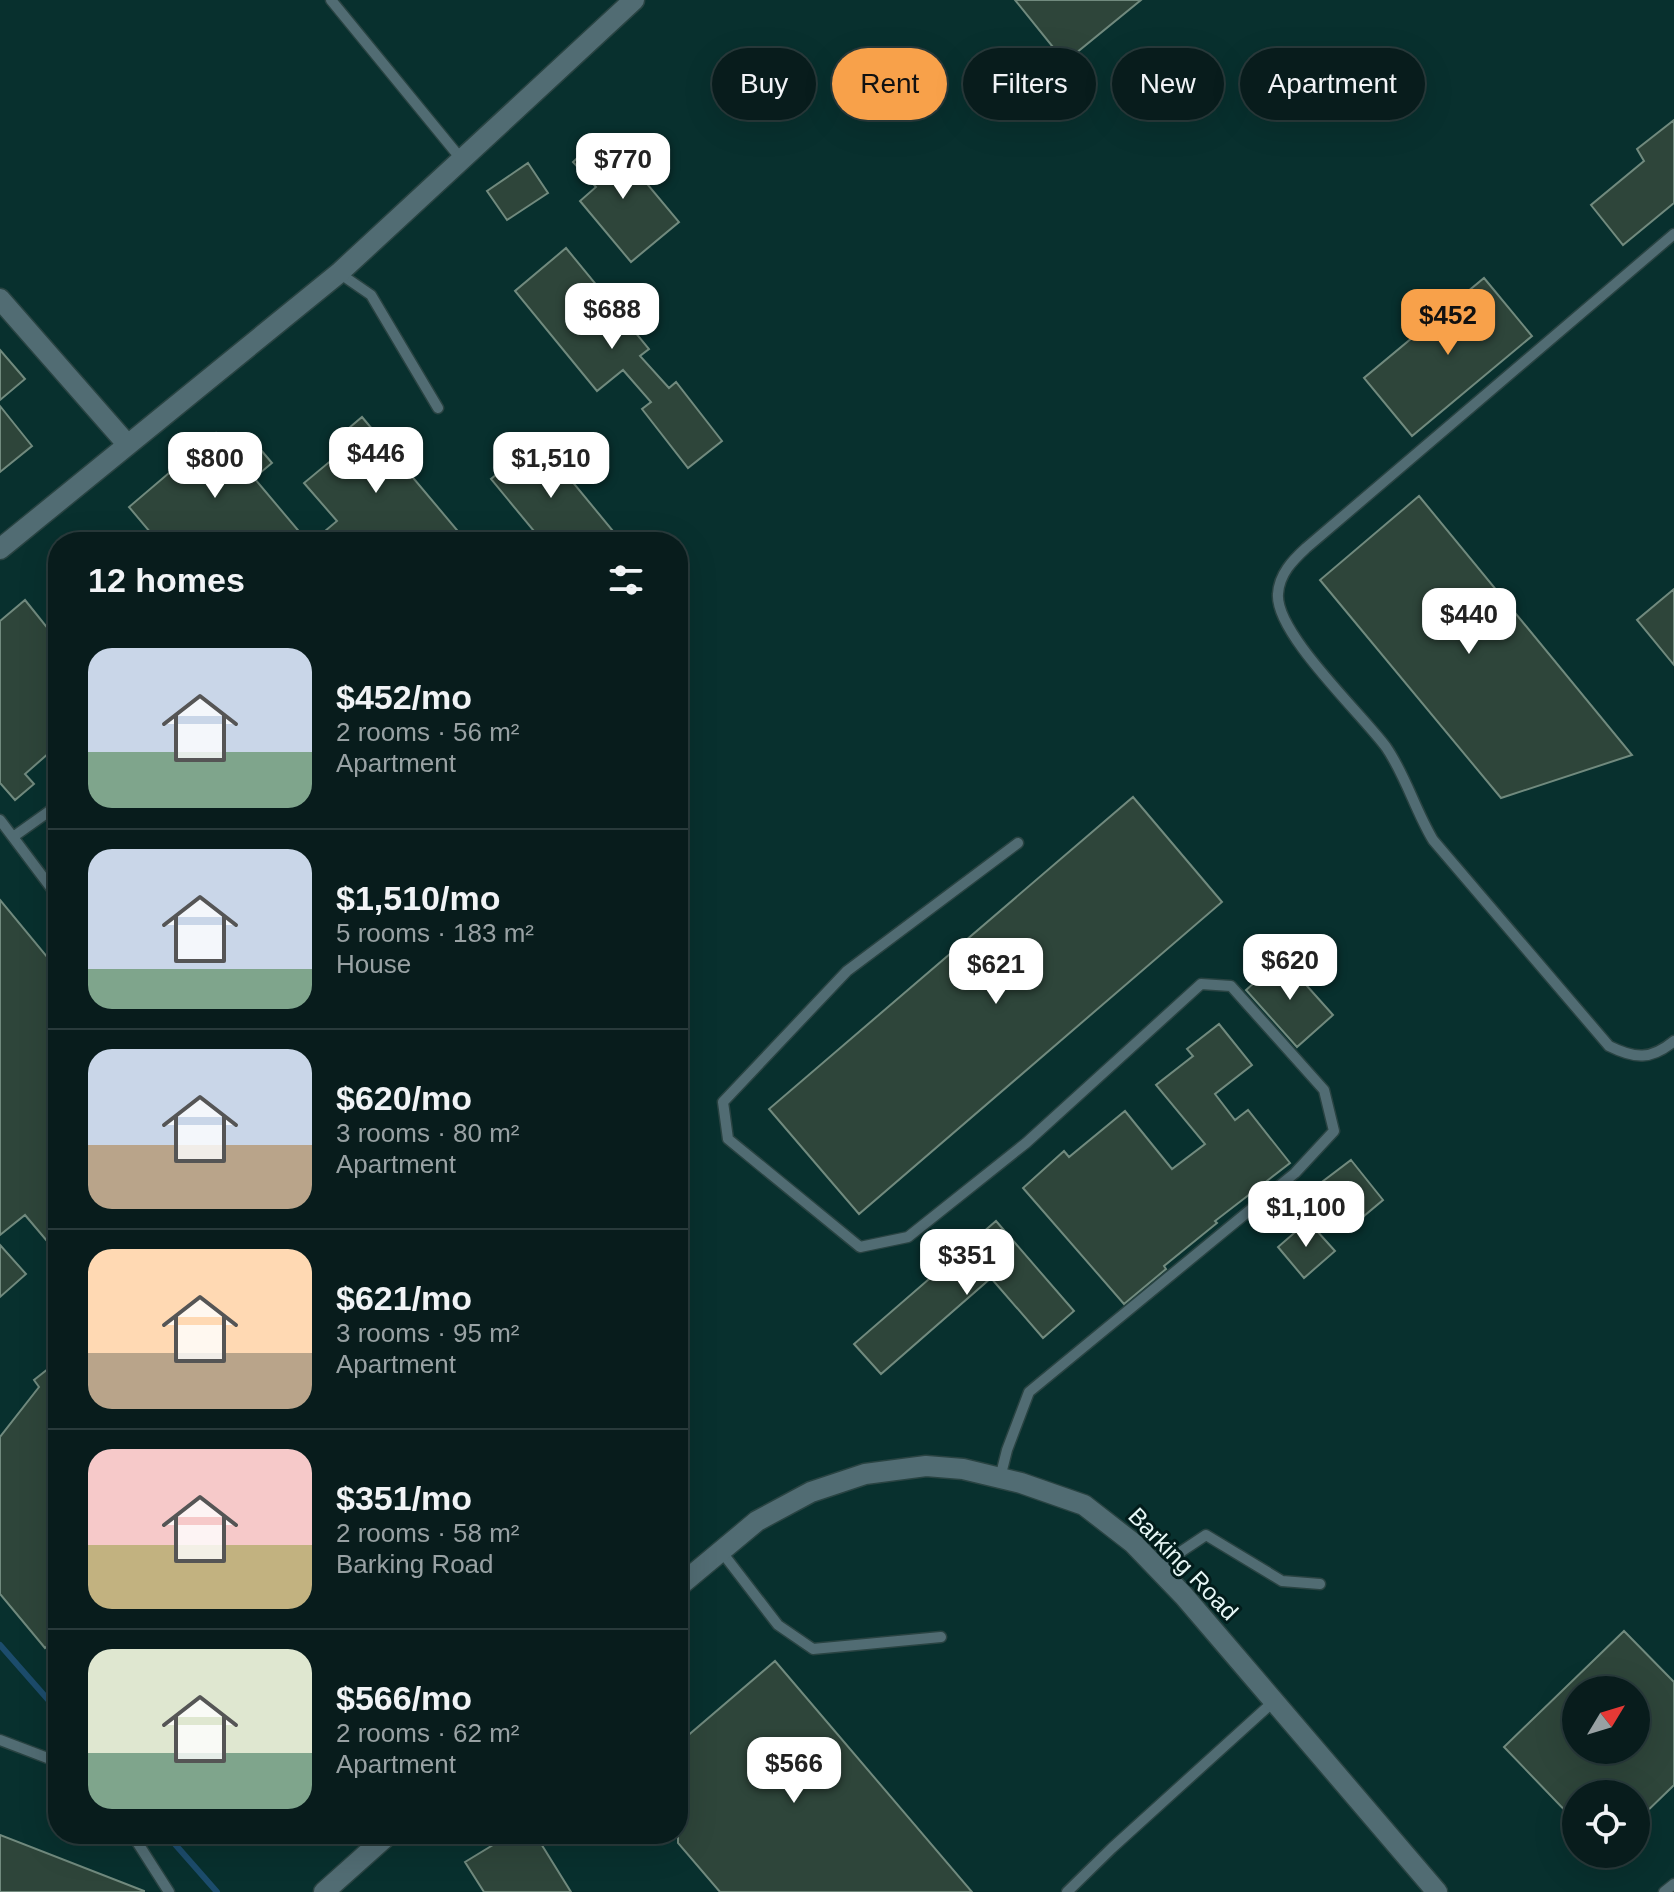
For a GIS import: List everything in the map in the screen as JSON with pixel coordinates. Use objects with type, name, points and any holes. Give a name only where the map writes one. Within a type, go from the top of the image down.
[{"type":"street","points":[[0,549],[339,273],[634,0]]},
{"type":"street","points":[[0,299],[127,444]]},
{"type":"street","name":"Barking Road","points":[[688,1579],[757,1521],[811,1492],[865,1474],[926,1466],[963,1469],[1021,1483],[1084,1505],[1133,1543],[1184,1596],[1437,1892]]},
{"type":"street","points":[[324,1892],[378,1844]]},
{"type":"lane","points":[[331,0],[462,160]]},
{"type":"lane","points":[[1674,234],[1306,548],[1291,563],[1280,581],[1277,596],[1281,613],[1295,640],[1384,744],[1397,764],[1433,840],[1609,1046],[1623,1053],[1649,1056],[1664,1050],[1674,1041]]},
{"type":"lane","points":[[339,273],[371,295],[438,408]]},
{"type":"lane","points":[[13,837],[48,812]]},
{"type":"lane","points":[[0,820],[48,884]]},
{"type":"lane","points":[[1000,1478],[1029,1392],[1295,1173],[1334,1131],[1324,1090],[1231,986],[1201,984],[1026,1143],[908,1237],[860,1247],[728,1139],[723,1102],[847,971],[1018,843]]},
{"type":"lane","points":[[1158,1570],[1206,1535],[1282,1581],[1320,1584]]},
{"type":"lane","points":[[721,1551],[778,1625],[813,1649],[941,1637]]},
{"type":"lane","points":[[1067,1892],[1273,1702]]},
{"type":"lane","points":[[0,1740],[48,1758]]},
{"type":"lane","points":[[138,1844],[169,1892]]},
{"type":"lane","points":[[1664,1892],[1674,1884]]},
{"type":"shaded area","points":[[0,0],[1674,0],[1674,1892],[0,1892]]},
{"type":"building","points":[[1015,0],[1141,0],[1082,48],[1054,48]]},
{"type":"building","points":[[1674,120],[1674,203],[1623,245],[1591,205],[1644,161],[1637,149]]},
{"type":"building","points":[[602,135],[679,222],[631,262],[580,201],[596,187],[573,162]]},
{"type":"building","points":[[528,163],[548,193],[507,220],[487,191]]},
{"type":"building","points":[[566,248],[649,349],[640,356],[669,388],[676,382],[722,441],[688,468],[642,409],[651,402],[623,370],[597,391],[515,291]]},
{"type":"building","points":[[1484,278],[1532,336],[1412,436],[1364,378]]},
{"type":"building","points":[[0,350],[25,379],[0,400]]},
{"type":"building","points":[[0,406],[32,446],[0,472]]},
{"type":"building","points":[[362,417],[459,532],[324,532],[337,521],[304,483],[345,449],[336,439]]},
{"type":"building","points":[[216,433],[238,458],[255,443],[272,463],[254,478],[300,532],[150,532],[129,507]]},
{"type":"building","points":[[538,440],[614,532],[535,532],[491,479]]},
{"type":"building","points":[[1419,496],[1632,755],[1501,798],[1320,580]]},
{"type":"building","points":[[1674,589],[1674,665],[1637,620]]},
{"type":"building","points":[[25,600],[48,629],[48,754],[25,774],[34,784],[15,800],[0,783],[0,621]]},
{"type":"building","points":[[1133,797],[1222,902],[859,1214],[769,1109]]},
{"type":"building","points":[[0,900],[48,958],[48,1242],[25,1215],[0,1235]]},
{"type":"building","points":[[1282,958],[1333,1015],[1297,1047],[1246,990]]},
{"type":"building","points":[[1219,1024],[1252,1065],[1215,1094],[1235,1120],[1248,1110],[1290,1163],[1215,1221],[1217,1223],[1124,1304],[1023,1188],[1064,1151],[1069,1157],[1125,1111],[1172,1169],[1205,1144],[1156,1085],[1193,1056],[1187,1049]]},
{"type":"building","points":[[1351,1160],[1383,1200],[1352,1226],[1318,1185]]},
{"type":"building","points":[[996,1221],[1074,1311],[1043,1338],[991,1278],[881,1374],[854,1344]]},
{"type":"building","points":[[1308,1221],[1335,1251],[1304,1278],[1278,1247]]},
{"type":"building","points":[[0,1245],[26,1274],[0,1297]]},
{"type":"building","points":[[48,1369],[48,1646],[45,1648],[0,1594],[0,1437],[39,1387],[34,1380]]},
{"type":"building","points":[[1624,1631],[1674,1682],[1674,1785],[1650,1808],[1650,1780],[1562,1780],[1562,1807],[1504,1747],[1562,1691],[1562,1764],[1650,1764],[1650,1676],[1577,1676]]},
{"type":"building","points":[[775,1661],[972,1892],[720,1892],[679,1844],[688,1844],[688,1735]]},
{"type":"building","points":[[0,1835],[144,1891],[144,1892],[0,1892]]},
{"type":"building","points":[[495,1844],[541,1844],[571,1892],[484,1892],[465,1862]]},
{"type":"waterway","points":[[0,1645],[48,1700]]},
{"type":"waterway","points":[[175,1844],[217,1892]]}]
